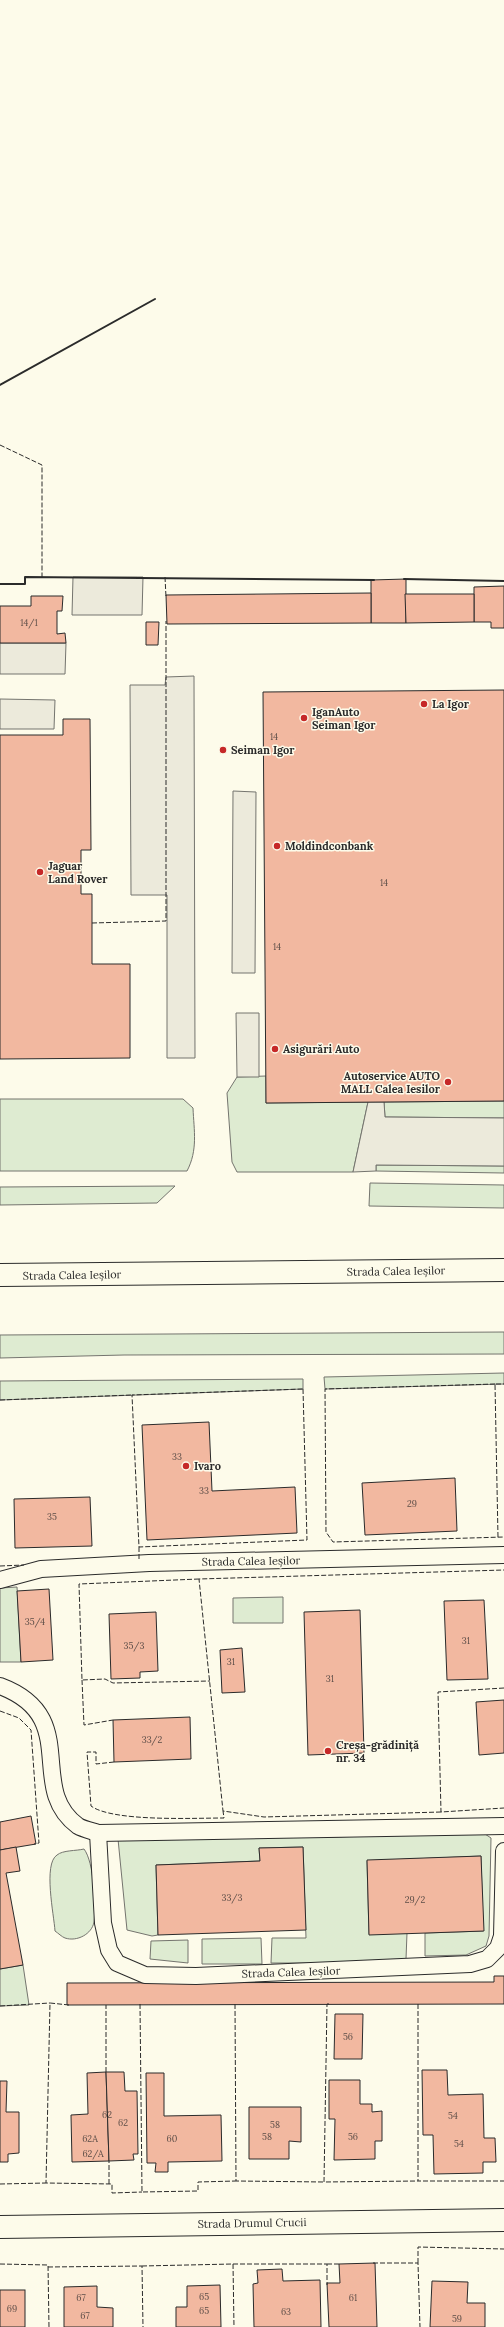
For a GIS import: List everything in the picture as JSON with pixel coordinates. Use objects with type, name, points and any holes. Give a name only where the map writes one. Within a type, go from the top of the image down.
[{"type":"main road","name":"Strada Calea Ieșilor","points":[[0,1275],[504,1270]]},
{"type":"main road","name":"Strada Drumul Crucii","points":[[0,2227],[504,2220]]},
{"type":"lane","name":"Strada Calea Ieșilor","points":[[0,1580],[41,1569],[149,1563],[504,1555]]},
{"type":"lane","points":[[0,1686],[15,1692],[30,1702],[42,1716],[47,1732],[56,1796],[64,1811],[78,1826],[98,1833],[504,1826]]},
{"type":"lane","name":"Strada Calea Ieșilor","points":[[98,1833],[103,1923],[109,1950],[117,1963],[145,1975],[196,1976],[418,1967],[470,1964],[487,1959],[498,1948],[502,1936],[504,1851]]},
{"type":"green space","points":[[266,1076],[266,1103],[368,1102],[353,1172],[237,1172],[232,1162],[227,1093],[237,1077]]},
{"type":"green space","points":[[0,1099],[183,1099],[193,1108],[193,1156],[187,1171],[0,1171]]},
{"type":"green space","points":[[504,1101],[504,1118],[385,1117],[384,1102]]},
{"type":"green space","points":[[376,1165],[504,1166],[504,1173],[376,1171]]},
{"type":"green space","points":[[370,1183],[504,1185],[504,1208],[369,1206]]},
{"type":"green space","points":[[175,1186],[157,1203],[0,1205],[0,1187]]},
{"type":"green space","points":[[504,1332],[504,1354],[124,1355],[0,1358],[0,1335]]},
{"type":"green space","points":[[504,1373],[504,1384],[325,1389],[324,1377]]},
{"type":"green space","points":[[303,1379],[303,1389],[0,1400],[0,1381]]},
{"type":"green space","points":[[17,1587],[21,1662],[0,1662],[0,1588]]},
{"type":"green space","points":[[283,1597],[283,1623],[233,1623],[233,1598]]},
{"type":"green space","points":[[482,1832],[491,1838],[489,1936],[486,1946],[466,1955],[425,1956],[425,1933],[483,1931],[481,1856],[367,1861],[369,1934],[407,1933],[406,1959],[340,1963],[271,1963],[272,1938],[306,1938],[303,1847],[259,1848],[260,1861],[156,1865],[158,1935],[152,1936],[127,1930],[118,1839],[333,1837]]},
{"type":"green space","points":[[84,1849],[92,1873],[95,1905],[94,1922],[90,1930],[83,1936],[70,1939],[55,1931],[50,1890],[51,1868],[53,1860],[60,1853]]},
{"type":"green space","points":[[261,1938],[262,1964],[202,1964],[202,1939]]},
{"type":"green space","points":[[188,1940],[188,1963],[150,1959],[151,1941]]},
{"type":"green space","points":[[23,1965],[29,2005],[0,2006],[0,1969]]},
{"type":"shaded area","points":[[73,577],[143,577],[142,615],[72,615]]},
{"type":"shaded area","points":[[0,643],[66,643],[65,674],[0,674]]},
{"type":"shaded area","points":[[194,676],[195,1058],[167,1058],[167,895],[131,895],[130,685],[165,685],[166,677]]},
{"type":"shaded area","points":[[0,699],[55,700],[54,729],[0,729]]},
{"type":"shaded area","points":[[233,791],[256,792],[255,973],[232,973]]},
{"type":"shaded area","points":[[236,1013],[259,1013],[259,1077],[237,1077]]},
{"type":"shaded area","points":[[368,1102],[384,1102],[385,1117],[504,1118],[504,1166],[376,1165],[376,1171],[353,1172]]},
{"type":"building","points":[[406,579],[406,623],[371,623],[371,580]]},
{"type":"building","points":[[504,586],[504,628],[491,628],[491,622],[474,622],[474,587]]},
{"type":"building","points":[[371,593],[371,623],[167,624],[166,595]]},
{"type":"building","points":[[405,594],[474,594],[474,622],[406,623]]},
{"type":"building","points":[[31,596],[63,596],[62,611],[57,611],[57,634],[65,633],[66,643],[0,643],[0,606],[31,606]]},
{"type":"building","points":[[146,622],[159,622],[158,645],[146,645]]},
{"type":"building","points":[[504,690],[504,1101],[266,1103],[263,692]]},
{"type":"building","name":"Jaguar Land Rover","points":[[63,719],[90,719],[91,850],[81,850],[81,894],[92,894],[92,964],[130,964],[130,1058],[0,1059],[0,735],[63,735]]},
{"type":"building","points":[[209,1422],[212,1491],[295,1487],[297,1533],[147,1540],[142,1425]]},
{"type":"building","points":[[455,1478],[457,1531],[365,1535],[362,1483]]},
{"type":"building","points":[[90,1497],[92,1546],[15,1548],[14,1499]]},
{"type":"building","points":[[49,1589],[53,1660],[21,1662],[17,1591]]},
{"type":"building","points":[[484,1600],[488,1679],[447,1680],[444,1601]]},
{"type":"building","points":[[360,1610],[364,1753],[308,1755],[304,1612]]},
{"type":"building","points":[[156,1612],[158,1671],[140,1672],[140,1678],[111,1679],[109,1614]]},
{"type":"building","points":[[242,1648],[245,1692],[222,1693],[220,1650]]},
{"type":"building","points":[[504,1700],[504,1753],[479,1755],[476,1702]]},
{"type":"building","points":[[190,1717],[191,1759],[114,1762],[113,1720]]},
{"type":"building","points":[[31,1816],[36,1844],[0,1850],[0,1822]]},
{"type":"building","points":[[16,1847],[20,1871],[6,1873],[23,1965],[0,1969],[0,1850]]},
{"type":"building","points":[[303,1847],[306,1930],[158,1935],[156,1865],[260,1861],[259,1848]]},
{"type":"building","points":[[481,1856],[484,1931],[369,1935],[367,1860]]},
{"type":"building","points":[[494,1976],[504,1976],[504,2004],[67,2005],[67,1983],[494,1982]]},
{"type":"building","points":[[335,2014],[363,2014],[362,2059],[334,2059]]},
{"type":"building","points":[[422,2070],[447,2070],[448,2095],[483,2094],[484,2138],[495,2138],[496,2162],[483,2162],[483,2173],[434,2174],[433,2135],[423,2135]]},
{"type":"building","points":[[106,2072],[109,2161],[72,2162],[71,2115],[88,2114],[87,2073]]},
{"type":"building","points":[[106,2072],[124,2072],[125,2091],[137,2091],[138,2154],[133,2154],[134,2160],[109,2161]]},
{"type":"building","points":[[146,2073],[164,2073],[164,2116],[221,2115],[222,2161],[168,2162],[168,2172],[155,2172],[156,2163],[147,2163]]},
{"type":"building","points":[[329,2080],[360,2080],[360,2104],[372,2104],[372,2112],[382,2111],[382,2141],[375,2141],[375,2159],[334,2160],[335,2119],[329,2119]]},
{"type":"building","points":[[0,2081],[7,2081],[6,2112],[19,2112],[19,2153],[8,2154],[8,2162],[0,2162]]},
{"type":"building","points":[[249,2107],[301,2107],[301,2142],[289,2141],[289,2159],[249,2159]]},
{"type":"building","points":[[375,2263],[377,2327],[329,2327],[327,2283],[340,2283],[339,2264]]},
{"type":"building","points":[[282,2269],[283,2281],[320,2280],[321,2327],[254,2327],[253,2284],[258,2283],[257,2270]]},
{"type":"building","points":[[432,2281],[468,2282],[467,2303],[485,2303],[485,2327],[430,2327]]},
{"type":"building","points":[[220,2285],[221,2327],[176,2327],[176,2307],[187,2307],[187,2286]]},
{"type":"building","points":[[97,2286],[97,2307],[113,2308],[113,2327],[64,2327],[64,2287]]},
{"type":"building","points":[[0,2290],[25,2290],[25,2327],[0,2327]]},
{"type":"fence","points":[[0,445],[42,465],[42,577]]},
{"type":"fence","points":[[165,577],[166,597]]},
{"type":"fence","points":[[92,923],[166,921],[166,621]]},
{"type":"fence","points":[[495,1384],[325,1389],[326,1532],[333,1542],[504,1537]]},
{"type":"fence","points":[[498,1537],[495,1384],[504,1384]]},
{"type":"fence","points":[[303,1389],[307,1540],[139,1547],[132,1395],[303,1389]]},
{"type":"fence","points":[[0,1400],[132,1395]]},
{"type":"fence","points":[[139,1547],[139,1559]]},
{"type":"fence","points":[[0,1566],[24,1565]]},
{"type":"fence","points":[[441,1812],[264,1817],[223,1811],[199,1579],[504,1570]]},
{"type":"fence","points":[[199,1579],[79,1584],[82,1680],[105,1679],[113,1683],[210,1681]]},
{"type":"fence","points":[[82,1680],[84,1725],[113,1720]]},
{"type":"fence","points":[[504,1688],[438,1692],[441,1812],[504,1808]]},
{"type":"fence","points":[[0,1711],[19,1718],[31,1730],[39,1843],[34,1844]]},
{"type":"fence","points":[[114,1762],[96,1764],[96,1752],[87,1752],[91,1806],[117,1815],[154,1818],[224,1818],[223,1811]]},
{"type":"fence","points":[[69,2005],[50,2003],[46,2183],[112,2184],[112,2193],[142,2192]]},
{"type":"fence","points":[[0,2006],[50,2003]]},
{"type":"fence","points":[[140,2004],[142,2192],[198,2191],[198,2182],[236,2181]]},
{"type":"fence","points":[[235,2004],[236,2181],[324,2182]]},
{"type":"fence","points":[[329,2004],[327,2004],[324,2182],[418,2181]]},
{"type":"fence","points":[[418,2004],[418,2181],[504,2181]]},
{"type":"fence","points":[[106,2005],[106,2072]]},
{"type":"fence","points":[[109,2161],[109,2184]]},
{"type":"fence","points":[[0,2184],[46,2183]]},
{"type":"fence","points":[[418,2263],[418,2247],[504,2249]]},
{"type":"fence","points":[[373,2263],[418,2263],[420,2327]]},
{"type":"fence","points":[[0,2264],[48,2265],[49,2327]]},
{"type":"fence","points":[[233,2264],[327,2264],[327,2285]]},
{"type":"fence","points":[[142,2266],[233,2264],[234,2327]]},
{"type":"fence","points":[[327,2264],[341,2264]]},
{"type":"fence","points":[[48,2267],[142,2266],[143,2327]]},
{"type":"wall","points":[[0,385],[155,299]]},
{"type":"wall","points":[[0,584],[25,584],[25,577],[374,580]]},
{"type":"wall","points":[[404,579],[504,581]]},
{"type":"place","name":"La Igor","points":[[424,704]]},
{"type":"place","name":"IganAuto Seiman Igor","points":[[304,718]]},
{"type":"place","name":"Seiman Igor","points":[[223,750]]},
{"type":"place","name":"Moldindconbank","points":[[277,846]]},
{"type":"place","name":"Jaguar Land Rover","points":[[40,872]]},
{"type":"place","name":"Asigurări Auto","points":[[275,1049]]},
{"type":"place","name":"Autoservice AUTO MALL Calea Iesilor","points":[[448,1082]]},
{"type":"place","name":"Ivaro","points":[[186,1466]]},
{"type":"place","name":"Creșa-grădiniță nr. 34","points":[[328,1751]]}]
